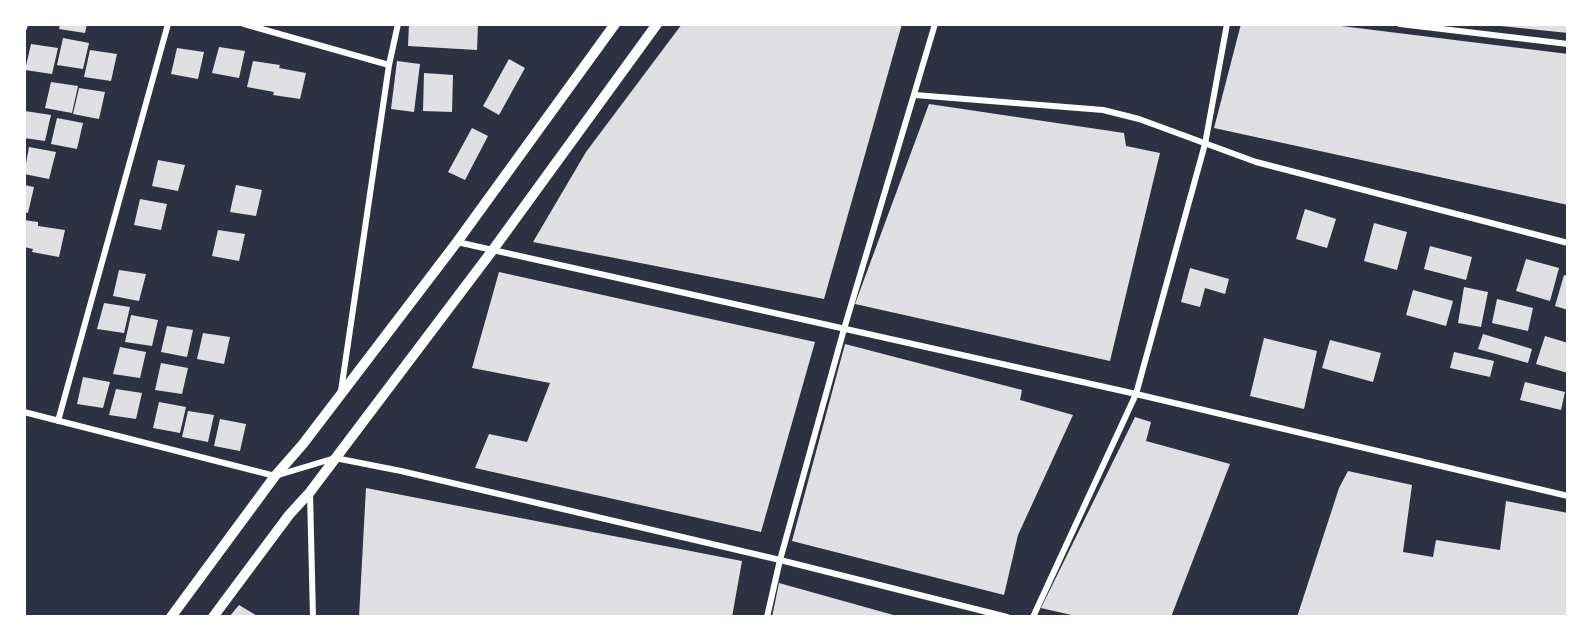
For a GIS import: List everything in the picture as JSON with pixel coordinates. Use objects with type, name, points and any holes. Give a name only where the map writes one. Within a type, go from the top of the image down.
[{"type":"street","points":[[58,421],[168,24]]},
{"type":"street","points":[[244,24],[389,65]]},
{"type":"street","points":[[340,393],[389,65],[398,24]]},
{"type":"street","points":[[171,617],[275,476],[303,444],[457,242],[615,24]]},
{"type":"street","points":[[213,617],[492,250],[657,24]]},
{"type":"street","points":[[767,617],[780,560],[844,328],[935,24]]},
{"type":"street","points":[[1033,617],[1136,394],[1205,144],[1227,24]]},
{"type":"street","points":[[1400,24],[1568,44]]},
{"type":"street","points":[[915,95],[1103,110],[1139,119],[1256,162],[1568,243]]},
{"type":"street","points":[[457,242],[1136,394],[1568,496]]},
{"type":"street","points":[[24,412],[275,476],[335,458],[401,471],[780,560],[1007,617]]},
{"type":"street","points":[[310,492],[313,617]]},
{"type":"building","points":[[60,24],[87,24],[85,33],[59,29]]},
{"type":"building","points":[[409,24],[478,24],[477,50],[408,46]]},
{"type":"building","points":[[682,24],[902,24],[824,299],[533,242],[586,152]]},
{"type":"building","points":[[1241,24],[1325,24],[1568,54],[1568,205],[1214,128]]},
{"type":"building","points":[[1501,24],[1568,24],[1568,33],[1501,26]]},
{"type":"building","points":[[63,38],[89,43],[83,69],[57,65]]},
{"type":"building","points":[[31,44],[58,48],[52,74],[25,70]]},
{"type":"building","points":[[219,47],[245,51],[239,78],[212,73]]},
{"type":"building","points":[[177,48],[204,52],[198,79],[171,74]]},
{"type":"building","points":[[90,50],[117,54],[111,81],[84,77]]},
{"type":"building","points":[[509,59],[525,68],[499,115],[483,106]]},
{"type":"building","points":[[253,61],[280,65],[279,68],[306,73],[300,99],[273,95],[274,92],[247,87]]},
{"type":"building","points":[[397,61],[420,64],[414,112],[391,109]]},
{"type":"building","points":[[424,73],[453,75],[452,112],[423,111]]},
{"type":"building","points":[[51,82],[78,86],[72,113],[45,108]]},
{"type":"building","points":[[79,88],[105,92],[99,119],[73,114]]},
{"type":"building","points":[[929,104],[1124,133],[1126,146],[1160,153],[1110,361],[855,304]]},
{"type":"building","points":[[25,111],[51,115],[45,141],[24,138]]},
{"type":"building","points":[[57,118],[83,123],[77,149],[51,144]]},
{"type":"building","points":[[472,128],[488,136],[465,180],[448,172]]},
{"type":"building","points":[[29,147],[56,152],[49,179],[24,174]]},
{"type":"building","points":[[158,160],[185,165],[178,191],[152,186]]},
{"type":"building","points":[[24,185],[34,187],[28,213],[24,212]]},
{"type":"building","points":[[236,185],[262,190],[256,216],[230,212]]},
{"type":"building","points":[[140,199],[167,204],[161,230],[134,225]]},
{"type":"building","points":[[1305,209],[1336,219],[1327,248],[1296,239]]},
{"type":"building","points":[[24,220],[38,222],[38,226],[65,230],[59,257],[32,252],[33,249],[24,247]]},
{"type":"building","points":[[1374,223],[1407,232],[1397,270],[1364,261]]},
{"type":"building","points":[[218,230],[245,234],[239,261],[212,256]]},
{"type":"building","points":[[1430,246],[1472,257],[1466,280],[1424,269]]},
{"type":"building","points":[[1526,259],[1559,268],[1550,301],[1516,291]]},
{"type":"building","points":[[1190,268],[1229,279],[1225,294],[1205,288],[1200,307],[1181,302]]},
{"type":"building","points":[[119,270],[146,274],[139,301],[113,296]]},
{"type":"building","points":[[499,272],[815,342],[761,532],[475,468],[489,434],[527,442],[550,383],[472,368]]},
{"type":"building","points":[[1564,275],[1568,276],[1568,310],[1555,306]]},
{"type":"building","points":[[1464,287],[1488,292],[1481,327],[1458,323]]},
{"type":"building","points":[[1413,290],[1453,301],[1446,326],[1406,315]]},
{"type":"building","points":[[1497,299],[1533,308],[1528,331],[1492,323]]},
{"type":"building","points":[[104,303],[130,307],[124,333],[97,329]]},
{"type":"building","points":[[131,315],[158,320],[152,346],[125,342]]},
{"type":"building","points":[[167,326],[193,330],[187,357],[161,352]]},
{"type":"building","points":[[203,333],[230,337],[224,364],[197,359]]},
{"type":"building","points":[[1483,334],[1532,349],[1528,363],[1478,349]]},
{"type":"building","points":[[1545,336],[1568,343],[1568,373],[1536,364]]},
{"type":"building","points":[[1264,338],[1317,351],[1304,409],[1250,396]]},
{"type":"building","points":[[1330,340],[1381,353],[1373,382],[1322,368]]},
{"type":"building","points":[[845,344],[1022,390],[1020,400],[1073,415],[1018,535],[1004,595],[792,541]]},
{"type":"building","points":[[120,347],[146,352],[140,378],[113,374]]},
{"type":"building","points":[[1454,352],[1494,361],[1490,377],[1450,368]]},
{"type":"building","points":[[161,363],[188,368],[182,394],[155,390]]},
{"type":"building","points":[[83,377],[110,382],[103,408],[77,404]]},
{"type":"building","points":[[1525,382],[1565,392],[1561,410],[1520,400]]},
{"type":"building","points":[[116,389],[142,393],[136,419],[109,415]]},
{"type":"building","points":[[159,402],[186,407],[180,433],[153,428]]},
{"type":"building","points":[[188,411],[214,415],[208,442],[182,437]]},
{"type":"building","points":[[1135,417],[1151,422],[1146,441],[1230,464],[1171,617],[1080,617],[1041,608]]},
{"type":"building","points":[[220,419],[246,424],[240,451],[214,446]]},
{"type":"building","points":[[1348,471],[1412,485],[1403,552],[1433,557],[1436,540],[1500,550],[1506,501],[1568,513],[1568,617],[1297,617],[1339,488]]},
{"type":"building","points":[[366,488],[742,561],[732,617],[359,617]]},
{"type":"building","points":[[779,583],[897,616],[897,617],[772,617]]},
{"type":"building","points":[[239,605],[259,617],[229,617]]}]
